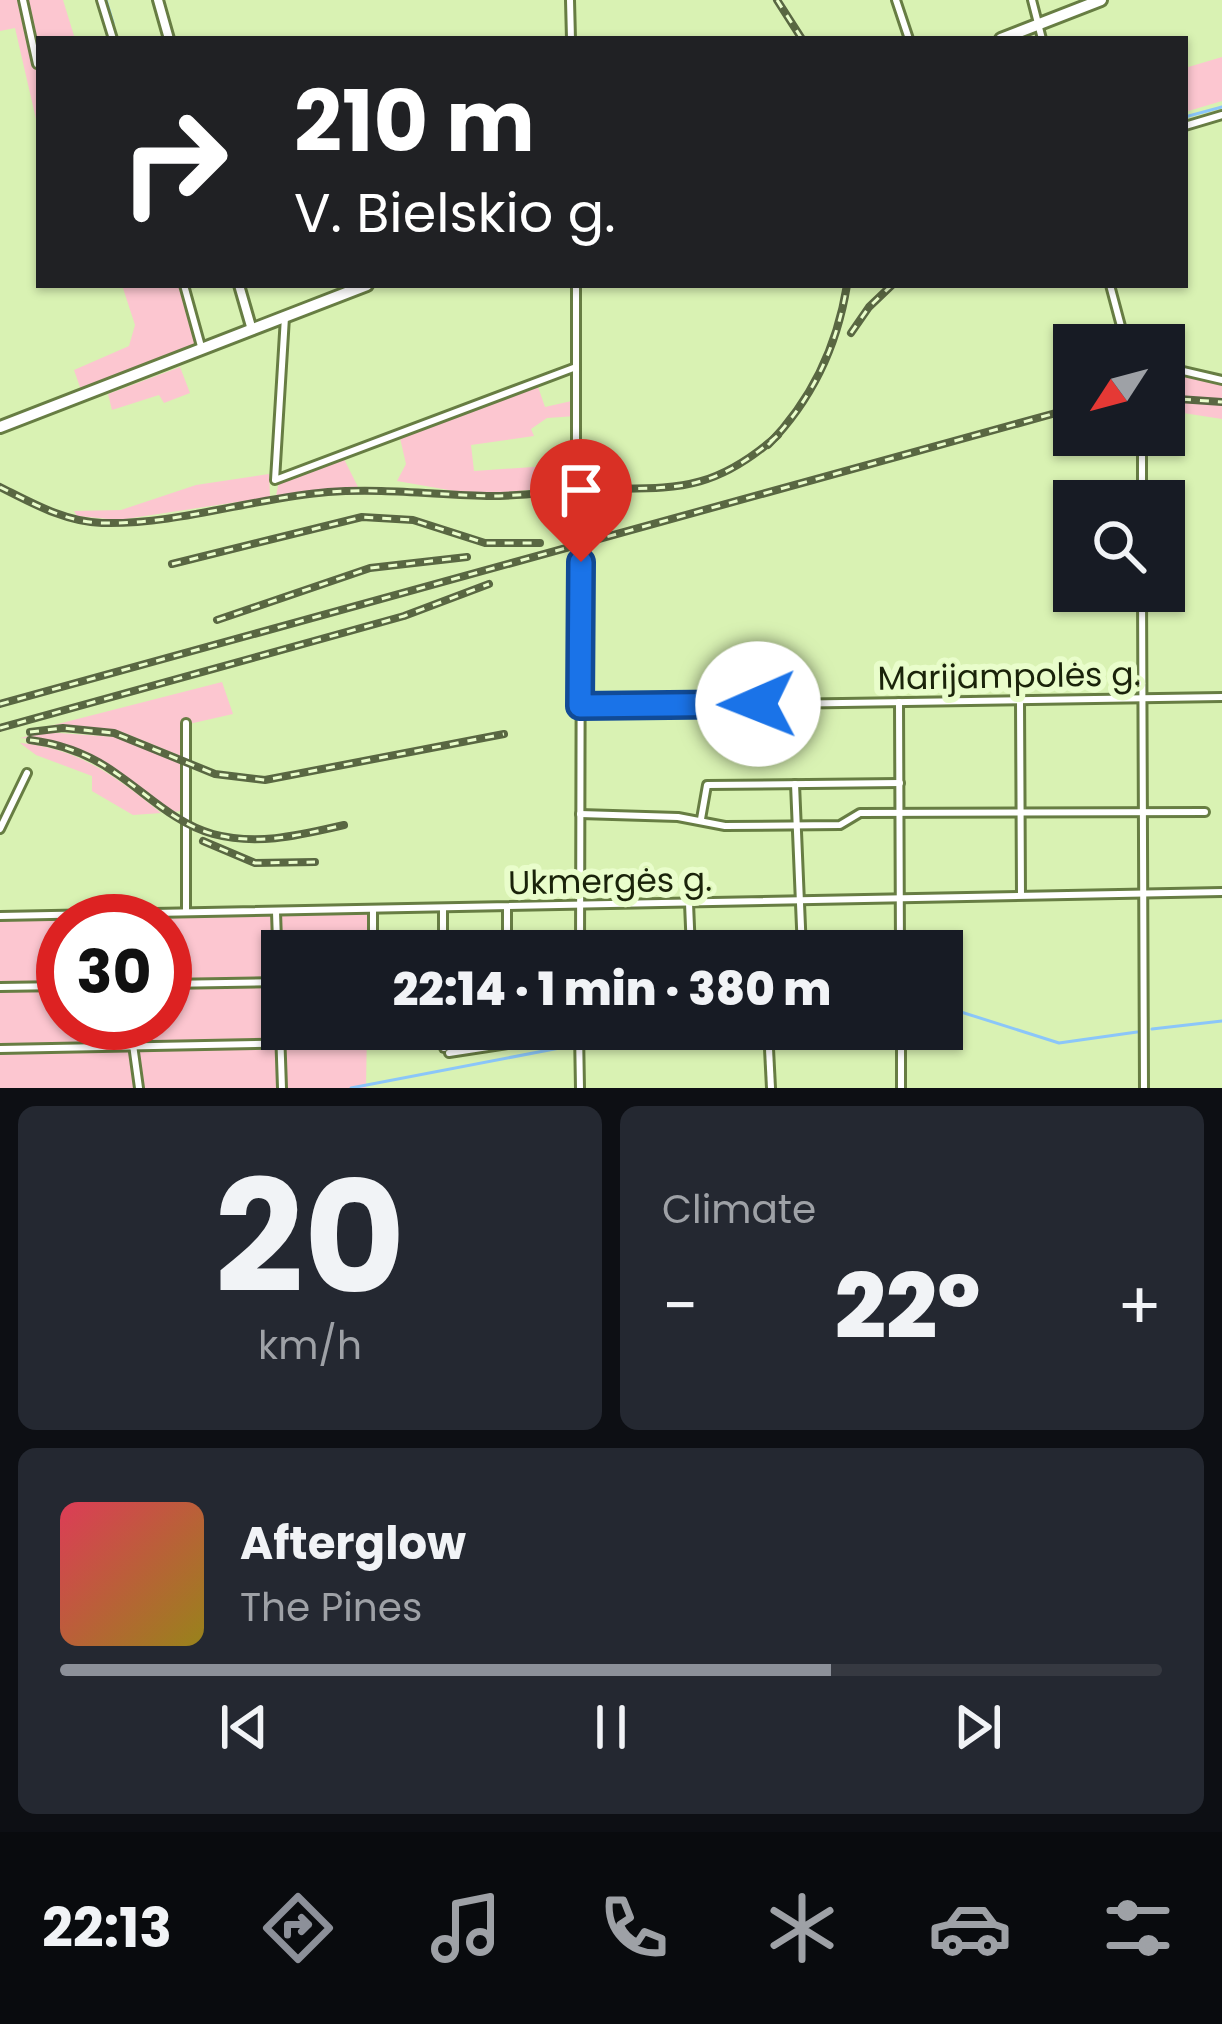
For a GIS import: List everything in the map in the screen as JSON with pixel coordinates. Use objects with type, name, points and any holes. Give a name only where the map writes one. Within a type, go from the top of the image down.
[{"type":"main road","points":[[158,0],[168,36]]},
{"type":"main road","points":[[1008,36],[1101,0]]},
{"type":"main road","points":[[240,288],[252,330]]},
{"type":"main road","points":[[0,427],[360,288]]},
{"type":"street","points":[[23,0],[36,59]]},
{"type":"street","points":[[101,0],[112,36]]},
{"type":"street","points":[[570,0],[571,36]]},
{"type":"street","points":[[896,0],[908,36]]},
{"type":"street","points":[[1032,0],[1041,36]]},
{"type":"street","points":[[1188,125],[1222,116]]},
{"type":"street","points":[[185,288],[202,350]]},
{"type":"street","points":[[575,288],[576,526]]},
{"type":"street","points":[[1111,288],[1120,324]]},
{"type":"street","points":[[285,317],[275,481],[575,367]]},
{"type":"street","points":[[1185,371],[1222,380]]},
{"type":"street","points":[[580,930],[581,562]]},
{"type":"street","points":[[1142,612],[1144,1088]]},
{"type":"street","name":"Marijampolės g.","points":[[580,706],[1222,697]]},
{"type":"street","points":[[1020,701],[1021,895]]},
{"type":"street","points":[[898,702],[900,930]]},
{"type":"street","points":[[186,724],[186,894]]},
{"type":"street","points":[[0,829],[27,773]]},
{"type":"street","points":[[701,819],[707,785],[900,783]]},
{"type":"street","points":[[795,784],[801,930]]},
{"type":"street","points":[[580,814],[701,819],[724,826],[840,825],[860,813],[1205,812]]},
{"type":"street","name":"Ukmergės g.","points":[[192,912],[1222,892]]},
{"type":"street","points":[[689,903],[690,930]]},
{"type":"street","points":[[507,907],[507,930]]},
{"type":"street","points":[[443,909],[443,930]]},
{"type":"street","points":[[373,911],[373,930]]},
{"type":"street","points":[[276,912],[277,930]]},
{"type":"street","name":"Ukmergės g.","points":[[0,916],[36,916]]},
{"type":"street","points":[[192,984],[261,982]]},
{"type":"street","points":[[0,987],[36,986]]},
{"type":"street","points":[[192,1046],[261,1045]]},
{"type":"street","points":[[0,1049],[36,1048]]},
{"type":"street","points":[[134,1050],[139,1088]]},
{"type":"street","points":[[281,1050],[282,1088]]},
{"type":"street","points":[[580,1050],[580,1088]]},
{"type":"street","points":[[768,1050],[771,1088]]},
{"type":"street","points":[[901,1050],[901,1088]]},
{"type":"shaded area","points":[[0,0],[63,0],[74,36],[36,36],[36,119],[15,28],[0,31]]},
{"type":"shaded area","points":[[1222,57],[1222,101],[1188,111],[1188,67]]},
{"type":"shaded area","points":[[123,288],[179,288],[197,347],[81,390],[74,370],[129,346],[135,325]]},
{"type":"shaded area","points":[[180,367],[190,393],[164,403],[159,395],[112,410],[108,394]]},
{"type":"shaded area","points":[[1185,375],[1222,383],[1222,400],[1185,397]]},
{"type":"shaded area","points":[[536,381],[545,407],[576,400],[576,416],[547,418],[531,429],[534,436],[471,445],[474,471],[576,464],[576,485],[497,493],[397,481],[406,464],[403,433]]},
{"type":"shaded area","points":[[1185,401],[1222,404],[1222,419],[1185,413]]},
{"type":"shaded area","points":[[344,459],[358,487],[276,496],[279,481]]},
{"type":"shaded area","points":[[269,474],[270,497],[119,520],[77,516],[74,511],[121,510],[196,485]]},
{"type":"shaded area","points":[[222,682],[233,714],[180,726],[181,756],[117,730],[50,726]]},
{"type":"shaded area","points":[[45,732],[115,737],[181,764],[182,811],[172,812],[83,753],[20,738]]},
{"type":"shaded area","points":[[20,743],[60,751],[96,766],[161,813],[133,815],[92,791],[92,776],[36,755]]},
{"type":"shaded area","points":[[368,911],[368,930],[261,930],[261,1050],[367,1050],[366,1088],[0,1088],[0,916],[36,916],[36,1050],[192,1050],[192,913]]},
{"type":"waterway","points":[[106,0],[113,23]]},
{"type":"waterway","points":[[1188,116],[1222,107]]},
{"type":"waterway","points":[[963,1013],[1059,1043],[1137,1032]]},
{"type":"waterway","points":[[1152,1029],[1222,1021]]},
{"type":"waterway","points":[[351,1088],[549,1050]]},
{"type":"railway","points":[[777,0],[800,36]]},
{"type":"railway","points":[[768,445],[798,410],[820,371],[837,330],[846,288]]},
{"type":"railway","points":[[851,333],[889,288]]},
{"type":"railway","points":[[1185,399],[1222,402]]},
{"type":"railway","points":[[0,704],[1053,414]]},
{"type":"railway","points":[[0,487],[62,515],[102,523],[158,520],[328,492],[492,496],[658,488],[727,471],[778,435]]},
{"type":"railway","points":[[172,564],[362,517],[413,520],[485,543],[540,543]]},
{"type":"railway","points":[[217,620],[370,568],[467,557]]},
{"type":"railway","points":[[0,728],[404,616],[489,584]]},
{"type":"railway","points":[[30,732],[63,728],[114,733],[215,774],[265,780],[504,734]]},
{"type":"railway","points":[[30,740],[97,761],[175,816],[213,834],[263,839],[344,825]]},
{"type":"railway","points":[[203,841],[255,863],[315,862]]},
{"type":"route","points":[[581,562],[580,706],[758,704]]}]
